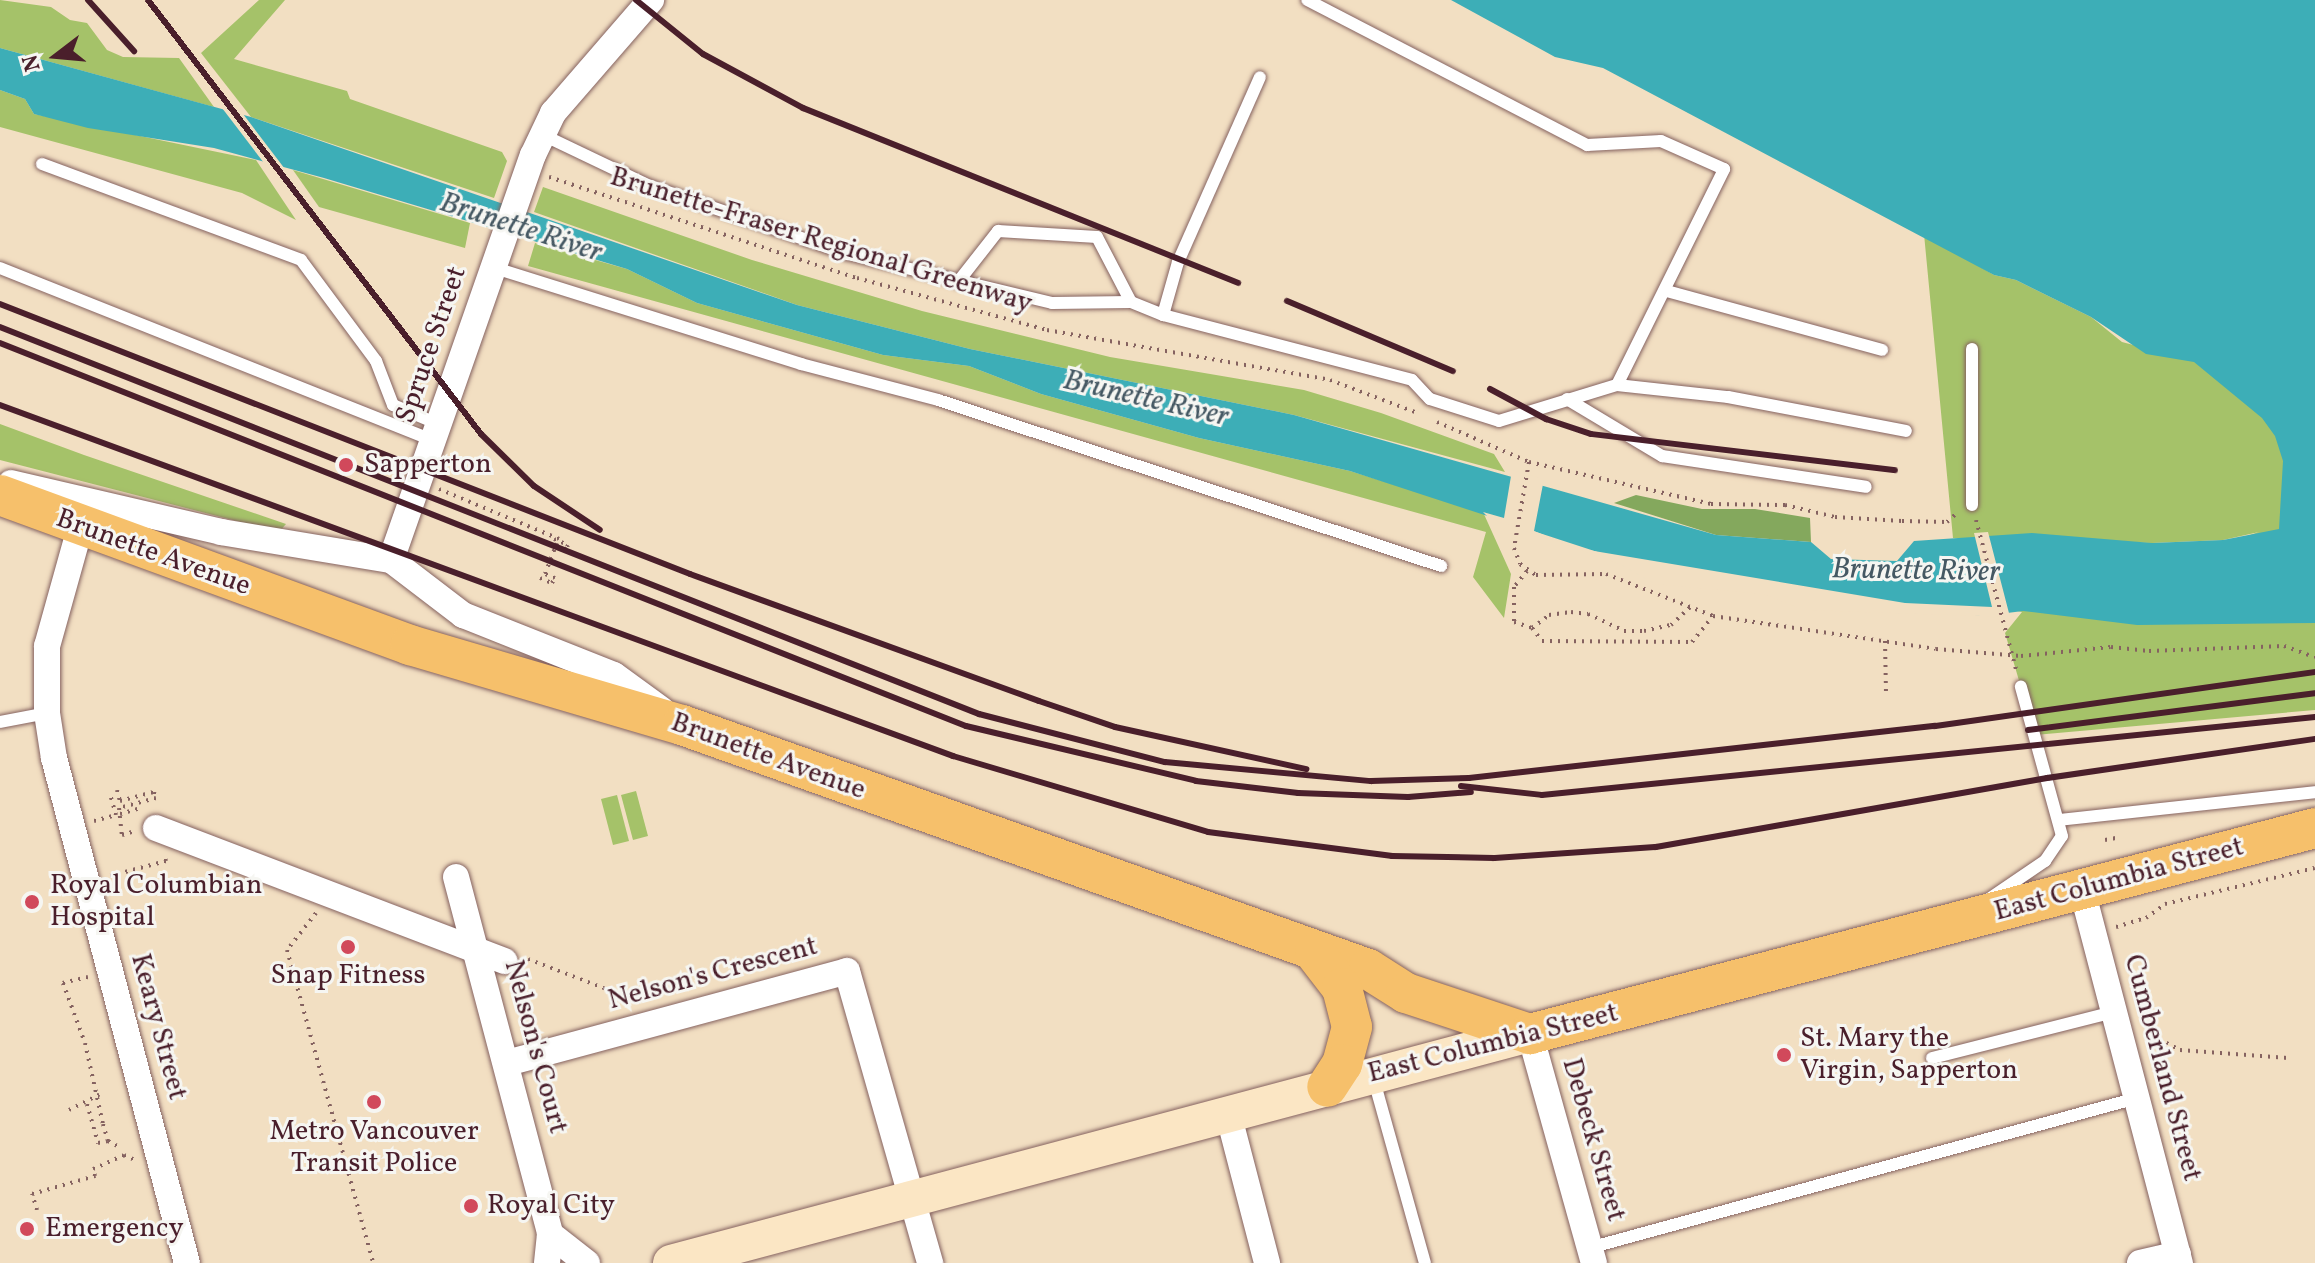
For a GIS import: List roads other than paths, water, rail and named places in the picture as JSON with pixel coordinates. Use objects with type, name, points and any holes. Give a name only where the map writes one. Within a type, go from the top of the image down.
[{"type":"main road","name":"Brunette Avenue","points":[[0,495],[80,528],[410,645],[682,725],[1315,953],[1368,969],[1406,993],[1530,1034]]},
{"type":"main road","name":"East Columbia Street","points":[[1530,1034],[2315,828]]},
{"type":"main road","points":[[1315,953],[1342,988],[1352,1027],[1342,1064],[1327,1087]]},
{"type":"main road","points":[[1368,969],[1591,1019]]},
{"type":"street","name":"Spruce Street","points":[[391,560],[496,256],[530,178],[553,113],[651,0]]},
{"type":"street","points":[[0,480],[221,532],[391,560],[463,615],[614,675],[682,725]]},
{"type":"street","name":"Keary Street","points":[[80,528],[47,646],[47,713],[54,758],[187,1263]]},
{"type":"street","points":[[148,829],[476,949],[511,957]]},
{"type":"street","name":"Nelson's Court","points":[[456,877],[550,1234],[547,1263]]},
{"type":"street","name":"Cumberland Street","points":[[2082,890],[2179,1258]]},
{"type":"street","name":"Nelson's Crescent","points":[[507,1063],[847,971],[912,1197]]},
{"type":"street","name":"East Columbia Street","points":[[671,1263],[712,1258],[912,1197],[1530,1034]]},
{"type":"street","name":"Debeck Street","points":[[1530,1034],[1592,1255]]},
{"type":"street","points":[[1228,1113],[1267,1263]]},
{"type":"street","points":[[912,1197],[930,1263]]},
{"type":"street","points":[[550,1234],[587,1263]]},
{"type":"street","points":[[2140,1263],[2179,1258]]},
{"type":"lane","points":[[1307,0],[1587,145],[1661,141],[1724,169],[1667,291],[1617,385]]},
{"type":"lane","points":[[1163,315],[1178,262],[1260,77]]},
{"type":"lane","points":[[543,135],[650,186],[759,225],[958,282],[1052,303],[1131,302],[1163,315],[1412,380],[1430,399],[1499,421],[1617,385],[1728,397],[1906,431]]},
{"type":"lane","points":[[42,164],[301,260],[376,361],[393,405],[435,432]]},
{"type":"lane","points":[[958,282],[998,231],[1097,237],[1131,302]]},
{"type":"lane","points":[[496,256],[801,364],[938,400],[1441,566]]},
{"type":"lane","points":[[0,268],[435,432]]},
{"type":"lane","points":[[1667,291],[1882,350]]},
{"type":"lane","points":[[1972,349],[1972,505]]},
{"type":"lane","points":[[1567,399],[1662,456],[1866,487]]},
{"type":"lane","points":[[1954,924],[2056,850],[2062,836],[2021,687]]},
{"type":"lane","points":[[0,722],[47,713]]},
{"type":"lane","points":[[2059,820],[2315,792]]},
{"type":"lane","points":[[1932,1058],[2114,1012]]},
{"type":"lane","points":[[1372,1075],[1425,1263]]},
{"type":"lane","points":[[1592,1255],[2137,1098]]},
{"type":"water","name":"Brunette River","points":[[1451,0],[2315,0],[2315,623],[2137,625],[2023,611],[1983,616],[1764,590],[1622,560],[1350,471],[1199,438],[1041,394],[969,366],[883,355],[697,303],[627,269],[324,178],[214,148],[88,128],[34,114],[25,99],[0,90],[0,48],[251,117],[797,305],[970,349],[1294,415],[1716,535],[1811,542],[1831,559],[1897,561],[1914,541],[2032,533],[2152,543],[2223,540],[2279,529],[2283,461],[2275,436],[2262,418],[2194,362],[2146,354],[2091,317],[2016,280],[1994,275],[1603,68],[1555,57]]},
{"type":"railway","points":[[88,0],[134,51]]},
{"type":"railway","points":[[148,0],[481,434],[534,486],[600,530]]},
{"type":"railway","points":[[636,0],[703,54],[803,108],[1238,283]]},
{"type":"railway","points":[[1287,301],[1453,371]]},
{"type":"railway","points":[[0,304],[690,574],[1039,701],[1115,727],[1306,769]]},
{"type":"railway","points":[[0,327],[979,714],[1165,762],[1371,781],[1469,778],[1935,726],[2315,672]]},
{"type":"railway","points":[[0,343],[966,726],[1196,781],[1298,793],[1408,797],[1471,792]]},
{"type":"railway","points":[[1490,389],[1546,419],[1591,434],[1895,470]]},
{"type":"railway","points":[[0,405],[953,756],[1208,832],[1392,856],[1494,858],[1656,847],[2047,778],[2315,739]]},
{"type":"railway","points":[[2028,730],[2315,693]]},
{"type":"railway","points":[[1461,786],[1542,795],[2315,717]]},
{"type":"place","name":"Sapperton","points":[[346,465]]},
{"type":"place","name":"Royal Columbian Hospital","points":[[32,902]]},
{"type":"place","name":"Snap Fitness","points":[[348,947]]},
{"type":"place","name":"St. Mary the Virgin, Sapperton","points":[[1784,1055]]},
{"type":"place","name":"Metro Vancouver Transit Police","points":[[374,1102]]},
{"type":"place","name":"Royal City","points":[[471,1206]]},
{"type":"place","name":"Emergency","points":[[27,1229]]}]
